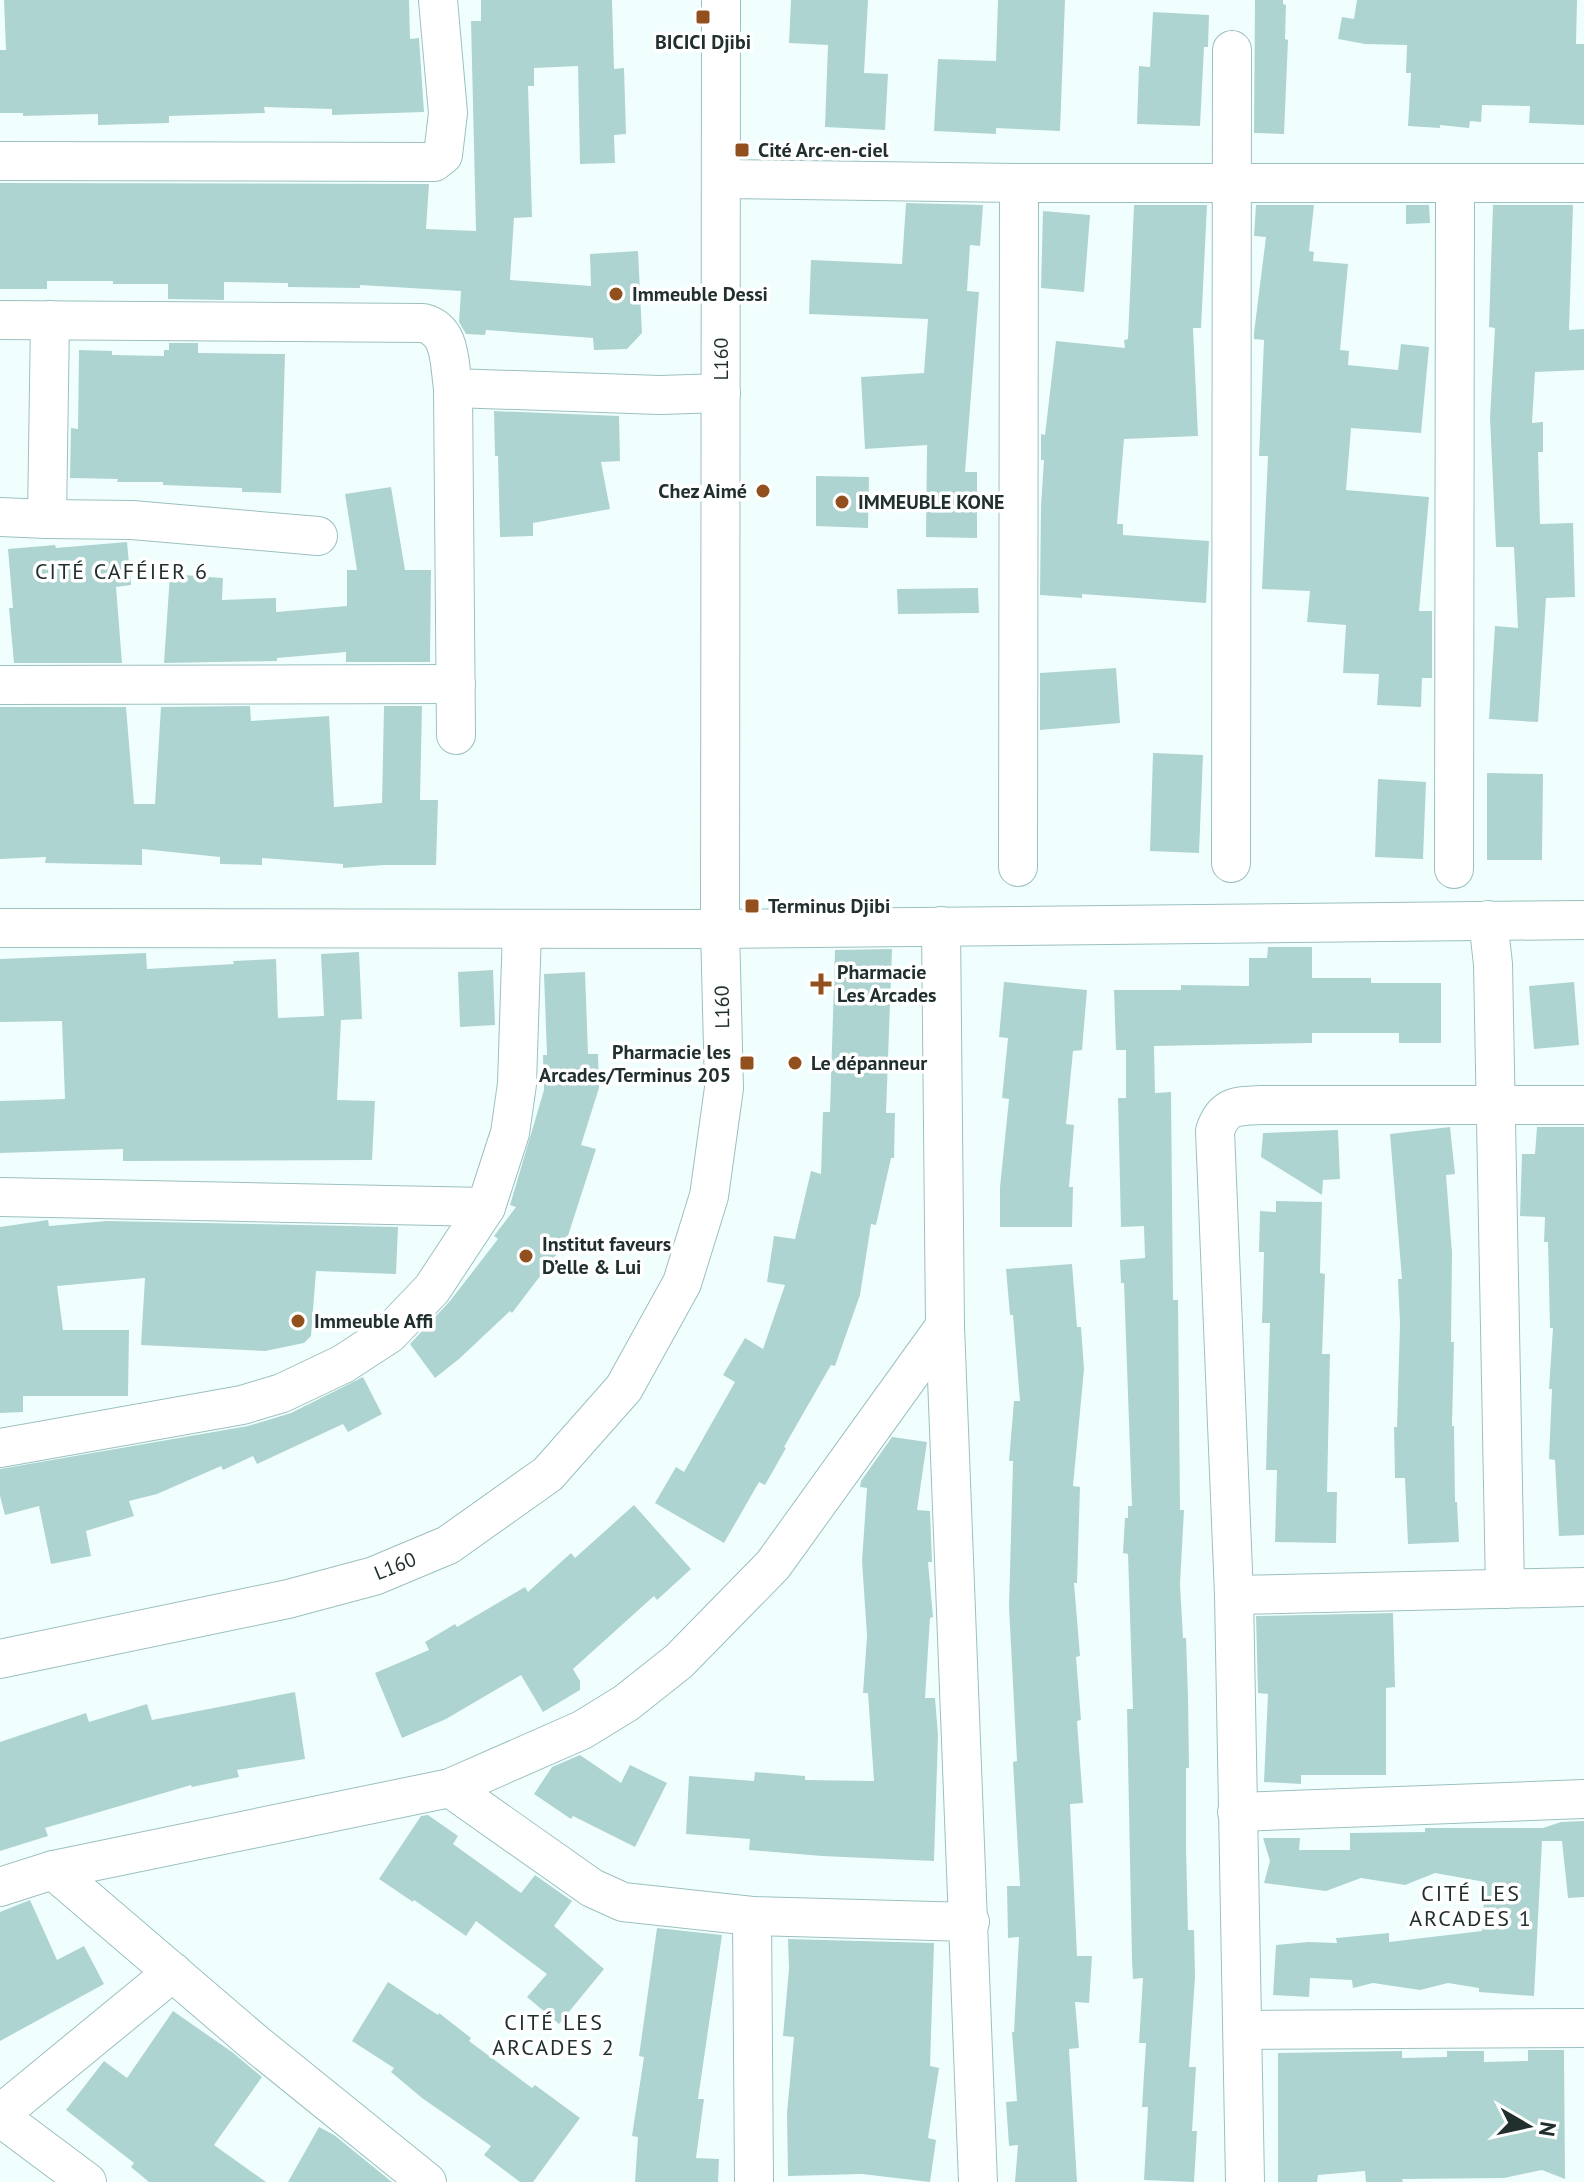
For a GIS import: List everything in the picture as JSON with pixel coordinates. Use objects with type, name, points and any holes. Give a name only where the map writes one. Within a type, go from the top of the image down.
[{"type":"street","points":[[0,161],[434,162],[443,155],[448,113],[438,0]]},
{"type":"street","name":"L160","points":[[0,1659],[288,1599],[374,1576],[448,1545],[548,1474],[624,1388],[682,1283],[709,1196],[724,1088],[720,929],[721,0]]},
{"type":"street","points":[[1231,863],[1232,50]]},
{"type":"street","points":[[721,179],[1019,183],[1584,183]]},
{"type":"street","points":[[1018,867],[1019,183]]},
{"type":"street","points":[[1454,869],[1455,183]]},
{"type":"street","points":[[0,320],[423,323],[435,326],[446,345],[453,388],[456,735]]},
{"type":"street","points":[[47,519],[50,320]]},
{"type":"street","points":[[453,388],[660,395],[721,393]]},
{"type":"street","points":[[0,517],[132,520],[318,536]]},
{"type":"street","points":[[0,685],[456,684]]},
{"type":"street","points":[[1488,920],[1493,964],[1505,1589]]},
{"type":"street","points":[[0,928],[720,929],[1584,920]]},
{"type":"street","points":[[941,926],[945,1326],[978,2182]]},
{"type":"street","points":[[0,1448],[242,1405],[282,1393],[343,1364],[389,1334],[432,1289],[486,1207],[510,1133],[516,1096],[522,930]]},
{"type":"street","points":[[1245,2182],[1234,1595],[1215,1131],[1219,1118],[1229,1109],[1243,1106],[1584,1105]]},
{"type":"street","points":[[0,1197],[486,1207]]},
{"type":"street","points":[[0,1887],[53,1870],[450,1788],[582,1730],[626,1703],[679,1661],[773,1565],[945,1326]]},
{"type":"street","points":[[1234,1595],[1584,1587]]},
{"type":"street","points":[[450,1788],[592,1888],[611,1898],[637,1905],[752,1916],[970,1922]]},
{"type":"street","points":[[1237,1812],[1584,1799]]},
{"type":"street","points":[[53,1870],[255,2043],[427,2182]]},
{"type":"street","points":[[752,1916],[754,2182]]},
{"type":"street","points":[[87,2182],[0,2115],[173,1972]]},
{"type":"street","points":[[1243,2030],[1584,2028]]},
{"type":"building","points":[[4,0],[409,0],[410,39],[419,38],[424,112],[332,115],[332,109],[264,107],[265,113],[169,116],[169,123],[98,125],[98,114],[23,116],[23,113],[0,113],[0,50],[6,50]]},
{"type":"building","points":[[481,0],[612,0],[614,69],[624,68],[626,134],[614,135],[615,163],[580,164],[578,66],[534,68],[534,86],[528,86],[532,217],[514,218],[510,280],[591,286],[590,254],[638,251],[642,333],[627,349],[594,350],[593,338],[486,330],[485,335],[466,334],[459,322],[461,291],[360,285],[360,288],[288,287],[288,283],[224,282],[224,300],[168,299],[168,284],[113,284],[113,281],[47,281],[47,289],[0,289],[0,183],[429,184],[426,229],[476,231],[471,21],[481,21]]},
{"type":"building","points":[[791,0],[868,0],[864,73],[888,74],[885,130],[825,127],[828,45],[789,43]]},
{"type":"building","points":[[998,0],[1065,0],[1060,131],[996,128],[996,134],[934,131],[938,59],[996,61]]},
{"type":"building","points":[[1255,0],[1283,0],[1286,5],[1285,39],[1288,40],[1284,134],[1254,133]]},
{"type":"building","points":[[1357,0],[1577,0],[1576,44],[1584,44],[1584,125],[1529,123],[1530,106],[1482,105],[1481,122],[1470,121],[1469,128],[1408,126],[1411,73],[1406,73],[1407,45],[1365,44],[1338,39],[1342,17],[1354,19]]},
{"type":"building","points":[[1153,12],[1209,15],[1200,126],[1137,124],[1139,66],[1150,67]]},
{"type":"building","points":[[906,203],[983,205],[980,246],[970,245],[967,291],[979,292],[965,472],[977,472],[977,538],[926,537],[927,445],[865,449],[861,377],[924,373],[928,319],[809,314],[811,260],[902,264]]},
{"type":"building","points":[[1134,205],[1207,205],[1201,328],[1193,328],[1198,436],[1124,439],[1117,524],[1123,524],[1123,535],[1209,541],[1206,603],[1082,594],[1082,598],[1040,595],[1044,460],[1041,460],[1041,434],[1045,435],[1056,341],[1125,348],[1124,340],[1128,339]]},
{"type":"building","points":[[1256,205],[1314,205],[1309,251],[1314,252],[1313,261],[1348,264],[1340,350],[1349,351],[1348,365],[1398,370],[1401,344],[1429,347],[1421,433],[1351,428],[1346,490],[1429,497],[1419,611],[1432,611],[1432,678],[1422,678],[1421,707],[1377,705],[1379,674],[1343,673],[1346,625],[1307,622],[1310,591],[1262,589],[1268,456],[1259,456],[1264,340],[1254,339],[1254,333],[1266,237],[1254,236]]},
{"type":"building","points":[[1406,205],[1429,205],[1430,223],[1406,224]]},
{"type":"building","points":[[1493,205],[1573,205],[1569,330],[1584,329],[1584,370],[1535,372],[1532,423],[1543,422],[1543,452],[1538,452],[1540,524],[1573,523],[1575,597],[1546,598],[1538,722],[1489,719],[1495,626],[1518,628],[1514,547],[1496,547],[1490,418],[1495,328],[1489,327]]},
{"type":"building","points":[[1043,211],[1090,215],[1084,292],[1041,288]]},
{"type":"building","points":[[169,343],[198,343],[198,353],[285,354],[281,493],[163,485],[163,482],[70,478],[71,428],[78,429],[79,350],[112,351],[112,355],[164,356],[164,350],[169,350]]},
{"type":"building","points":[[494,411],[619,416],[620,461],[601,462],[610,509],[533,523],[533,536],[500,537]]},
{"type":"building","name":"IMMEUBLE KONE","points":[[816,476],[869,477],[868,528],[816,526]]},
{"type":"building","points":[[391,487],[405,570],[431,570],[430,662],[346,662],[346,652],[277,658],[277,661],[164,663],[170,574],[223,578],[222,600],[276,598],[276,612],[347,606],[347,570],[357,570],[345,494]]},
{"type":"building","points":[[127,542],[131,585],[116,587],[122,663],[14,663],[8,549]]},
{"type":"building","points":[[978,588],[979,613],[898,614],[897,589]]},
{"type":"building","points":[[1116,668],[1120,723],[1040,730],[1040,673]]},
{"type":"building","points":[[250,706],[251,721],[329,716],[334,807],[382,803],[384,706],[422,706],[420,800],[438,800],[436,865],[343,868],[343,864],[262,858],[262,865],[220,864],[220,857],[142,849],[142,865],[45,863],[46,857],[0,859],[0,707],[126,707],[134,804],[155,804],[161,707]]},
{"type":"building","points":[[1153,753],[1203,755],[1199,853],[1150,851]]},
{"type":"building","points":[[1487,773],[1543,774],[1542,860],[1487,860]]},
{"type":"building","points":[[1378,779],[1426,782],[1423,859],[1375,857]]},
{"type":"building","points":[[1268,947],[1312,947],[1312,978],[1371,978],[1371,983],[1441,983],[1441,1043],[1399,1043],[1399,1033],[1312,1033],[1312,1043],[1154,1046],[1155,1093],[1171,1092],[1173,1300],[1178,1300],[1180,1510],[1184,1510],[1180,1584],[1188,1696],[1188,1930],[1194,1930],[1195,1977],[1189,2067],[1196,2067],[1192,2131],[1197,2131],[1194,2182],[1144,2180],[1148,2107],[1142,2107],[1146,2043],[1139,2043],[1143,1978],[1133,1979],[1132,1961],[1127,1709],[1133,1709],[1128,1554],[1123,1553],[1125,1518],[1128,1518],[1128,1506],[1132,1506],[1124,1283],[1121,1283],[1120,1260],[1145,1258],[1144,1226],[1121,1227],[1118,1098],[1126,1098],[1126,1050],[1116,1050],[1114,990],[1181,990],[1181,985],[1249,986],[1249,958],[1267,958]]},
{"type":"building","points":[[892,949],[886,1113],[895,1113],[894,1158],[891,1158],[876,1225],[871,1224],[860,1295],[835,1366],[831,1365],[765,1485],[759,1482],[724,1543],[655,1503],[676,1467],[684,1472],[735,1382],[723,1375],[745,1338],[763,1349],[785,1285],[767,1282],[774,1236],[795,1239],[811,1171],[821,1174],[823,1112],[830,1112],[835,950]]},
{"type":"building","points":[[359,952],[362,1019],[341,1020],[337,1100],[375,1101],[372,1160],[123,1161],[123,1149],[0,1153],[0,1101],[65,1099],[62,1021],[0,1022],[0,959],[146,953],[147,969],[276,959],[278,1018],[324,1016],[321,954]]},
{"type":"building","points":[[493,970],[495,1025],[460,1027],[458,972]]},
{"type":"building","points":[[585,972],[588,1054],[598,1054],[599,1088],[581,1145],[596,1149],[566,1242],[512,1313],[510,1311],[435,1378],[410,1344],[450,1301],[498,1239],[494,1236],[516,1207],[510,1205],[544,1090],[543,1055],[547,1055],[544,974]]},
{"type":"building","points":[[1004,982],[1087,990],[1082,1050],[1073,1051],[1066,1124],[1074,1125],[1069,1187],[1073,1187],[1072,1227],[1000,1227],[1000,1187],[1009,1099],[1002,1098],[1008,1038],[999,1037]]},
{"type":"building","points":[[1574,982],[1579,1045],[1534,1049],[1529,986]]},
{"type":"building","points":[[1450,1127],[1455,1174],[1446,1175],[1452,1253],[1452,1426],[1459,1542],[1408,1544],[1405,1478],[1395,1478],[1394,1427],[1397,1427],[1400,1324],[1398,1279],[1402,1279],[1390,1134]]},
{"type":"building","points":[[1537,1127],[1584,1127],[1584,1535],[1559,1536],[1555,1460],[1549,1459],[1553,1328],[1550,1328],[1545,1217],[1520,1216],[1522,1154],[1535,1154]]},
{"type":"building","points":[[1338,1130],[1340,1179],[1323,1180],[1322,1195],[1261,1157],[1263,1133]]},
{"type":"building","points":[[1276,1201],[1322,1202],[1320,1273],[1325,1274],[1322,1354],[1330,1354],[1327,1492],[1337,1492],[1336,1543],[1275,1542],[1277,1470],[1266,1470],[1270,1323],[1262,1323],[1264,1252],[1259,1252],[1260,1211],[1276,1212]]},
{"type":"building","points":[[48,1220],[49,1226],[107,1221],[398,1227],[396,1274],[316,1271],[311,1336],[304,1343],[265,1351],[141,1345],[145,1278],[57,1286],[63,1330],[129,1330],[128,1396],[23,1396],[23,1412],[0,1413],[0,1227]]},
{"type":"building","points":[[1072,1264],[1084,1369],[1073,1486],[1080,1487],[1077,1583],[1074,1583],[1080,1656],[1076,1657],[1081,1720],[1077,1721],[1083,1803],[1070,1804],[1077,1956],[1092,1956],[1089,2003],[1075,2002],[1079,2048],[1069,2049],[1077,2182],[1015,2182],[1018,2145],[1009,2146],[1006,2102],[1017,2101],[1012,2032],[1019,1937],[1008,1938],[1007,1886],[1020,1886],[1009,1607],[1013,1461],[1009,1461],[1014,1401],[1020,1401],[1006,1269]]},
{"type":"building","points":[[363,1377],[382,1414],[348,1432],[343,1424],[257,1464],[253,1456],[223,1470],[221,1466],[157,1494],[129,1501],[134,1516],[86,1531],[91,1556],[51,1564],[39,1506],[5,1515],[0,1496],[0,1469],[248,1426],[291,1413]]},
{"type":"building","points":[[892,1437],[927,1442],[917,1510],[930,1511],[932,1562],[928,1562],[933,1617],[930,1618],[925,1698],[935,1698],[938,1735],[934,1861],[749,1850],[750,1839],[686,1834],[689,1776],[754,1781],[755,1772],[805,1776],[805,1780],[874,1781],[868,1693],[863,1693],[867,1636],[862,1561],[867,1488],[860,1487]]},
{"type":"building","points":[[634,1505],[691,1569],[657,1600],[654,1596],[573,1669],[580,1681],[580,1690],[543,1712],[521,1675],[446,1719],[402,1738],[375,1673],[429,1650],[425,1642],[455,1624],[457,1627],[525,1587],[528,1592],[571,1553],[575,1558]]},
{"type":"building","points":[[1393,1613],[1395,1687],[1386,1688],[1386,1775],[1301,1775],[1301,1784],[1264,1782],[1268,1694],[1258,1693],[1256,1616]]},
{"type":"building","points":[[295,1692],[305,1759],[237,1770],[239,1777],[191,1785],[45,1828],[48,1836],[0,1851],[0,1742],[86,1713],[89,1722],[147,1704],[152,1720]]},
{"type":"building","points":[[580,1755],[621,1783],[630,1765],[667,1783],[635,1847],[573,1816],[571,1819],[534,1794],[552,1767]]},
{"type":"building","points":[[428,1815],[458,1836],[453,1844],[521,1893],[535,1875],[572,1901],[554,1926],[604,1969],[559,2024],[527,1997],[547,1974],[476,1921],[466,1936],[379,1879],[421,1816]]},
{"type":"building","points":[[1584,1821],[1584,1897],[1568,1898],[1562,1841],[1542,1841],[1534,1996],[1479,1992],[1479,1988],[1448,1983],[1420,1990],[1373,1983],[1353,1988],[1352,1980],[1310,1978],[1309,1997],[1273,1995],[1276,1945],[1337,1943],[1336,1938],[1389,1933],[1389,1942],[1482,1931],[1485,1882],[1435,1873],[1405,1885],[1361,1878],[1326,1891],[1264,1883],[1270,1861],[1263,1838],[1300,1838],[1299,1850],[1350,1850],[1350,1833],[1425,1832],[1425,1828],[1543,1828],[1561,1822]]},
{"type":"building","points":[[30,1900],[57,1960],[84,1946],[104,1984],[0,2041],[0,1912]]},
{"type":"building","points":[[657,1928],[722,1935],[698,2099],[704,2099],[696,2158],[719,2159],[718,2182],[635,2182],[638,2137],[632,2136],[644,2057],[639,2056]]},
{"type":"building","points":[[788,1939],[934,1943],[930,2066],[939,2068],[928,2138],[936,2140],[930,2182],[862,2174],[788,2176],[787,2113],[794,2037],[783,2036],[789,1969]]},
{"type":"building","points":[[388,1982],[439,2013],[471,2038],[469,2041],[532,2088],[535,2085],[580,2118],[533,2182],[520,2182],[484,2155],[491,2146],[422,2098],[391,2072],[394,2068],[352,2041]]},
{"type":"building","points":[[173,2011],[262,2077],[214,2145],[266,2182],[149,2182],[131,2167],[134,2163],[66,2110],[104,2061],[127,2078]]},
{"type":"building","points":[[1528,2050],[1564,2050],[1565,2179],[1542,2170],[1504,2178],[1366,2182],[1365,2171],[1318,2175],[1317,2182],[1278,2182],[1278,2053],[1402,2051],[1402,2058],[1447,2057],[1447,2051],[1484,2051],[1484,2062],[1528,2061]]},
{"type":"building","points":[[319,2127],[334,2135],[392,2182],[288,2182]]},
{"type":"place","name":"BICICI Djibi","points":[[703,17]]},
{"type":"place","name":"Cité Arc-en-ciel","points":[[742,150]]},
{"type":"place","name":"Immeuble Dessi","points":[[616,294]]},
{"type":"place","name":"Chez Aimé","points":[[763,491]]},
{"type":"place","name":"IMMEUBLE KONE","points":[[842,502]]},
{"type":"place","name":"Terminus Djibi","points":[[752,906]]},
{"type":"place","name":"Pharmacie Les Arcades","points":[[821,984]]},
{"type":"place","name":"Pharmacie les Arcades/Terminus 205","points":[[747,1063]]},
{"type":"place","name":"Le dépanneur","points":[[795,1063]]},
{"type":"place","name":"Institut faveurs D’elle & Lui","points":[[526,1256]]},
{"type":"place","name":"Immeuble Affi","points":[[298,1321]]},
{"type":"district","name":"CITÉ CAFÉIER 6","points":[[122,571]]},
{"type":"district","name":"CITÉ LES ARCADES 1","points":[[1471,1906]]},
{"type":"district","name":"CITÉ LES ARCADES 2","points":[[554,2034]]}]
